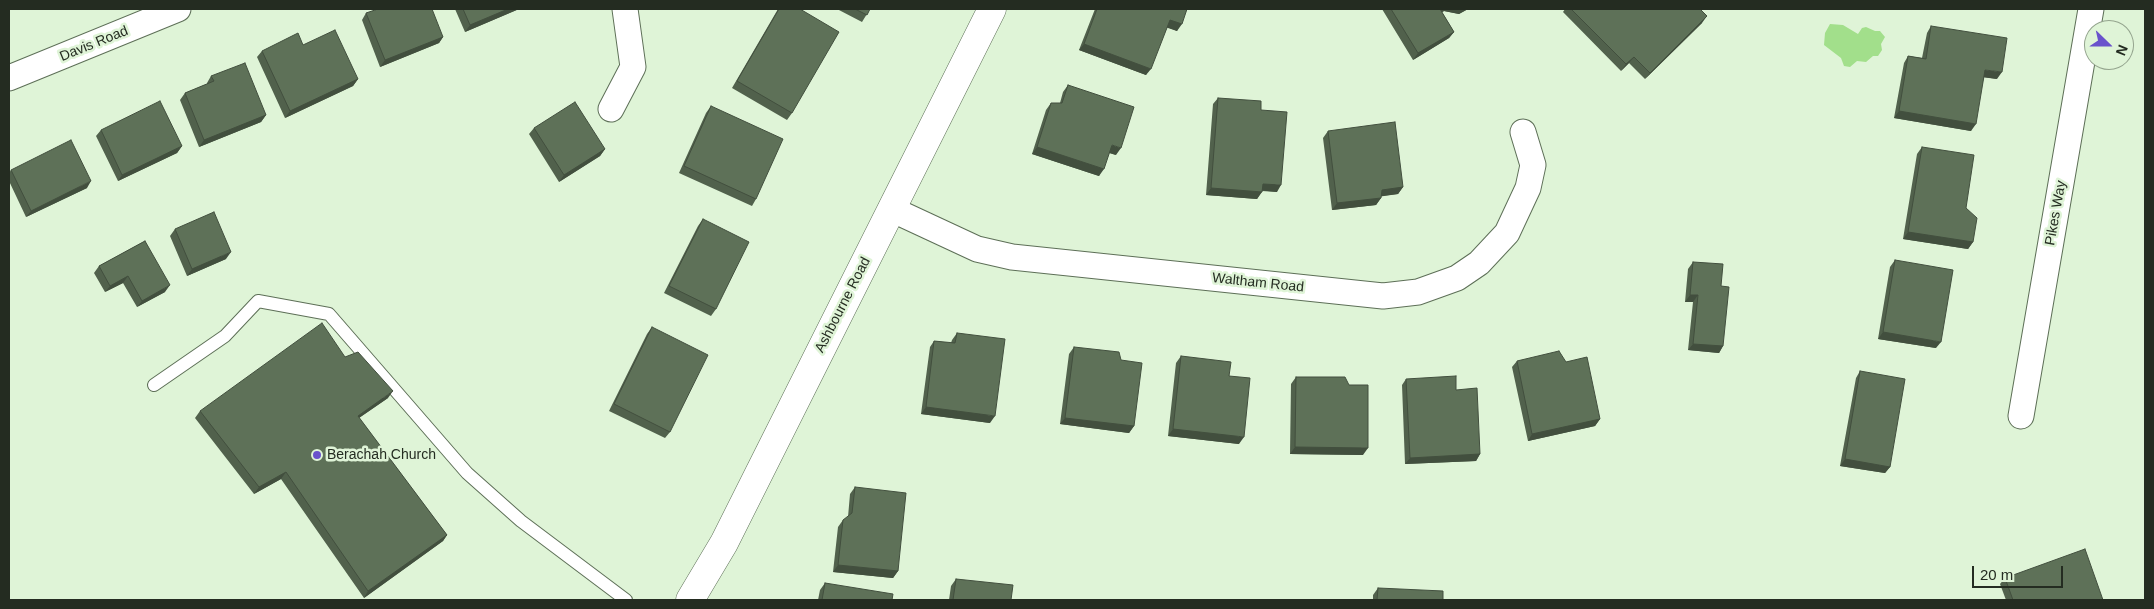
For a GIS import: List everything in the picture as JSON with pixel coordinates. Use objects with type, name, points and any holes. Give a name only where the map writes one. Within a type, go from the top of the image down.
[{"type":"street","name":"Davis Road","points":[[9,78],[136,17],[178,9]]},
{"type":"street","points":[[611,109],[633,67],[624,9]]},
{"type":"street","name":"Ashbourne Road","points":[[690,600],[724,543],[992,9]]},
{"type":"street","name":"Pikes Way","points":[[2021,416],[2091,9]]},
{"type":"street","name":"Waltham Road","points":[[891,209],[977,249],[1012,257],[1383,296],[1418,292],[1457,278],[1479,262],[1507,233],[1528,188],[1532,165],[1524,132]]},
{"type":"lane","points":[[154,385],[225,336],[258,301],[329,314],[467,473],[521,521],[626,600]]},
{"type":"shaded area","points":[[1830,24],[1843,25],[1858,34],[1862,28],[1866,27],[1880,31],[1885,37],[1881,44],[1882,50],[1878,56],[1873,56],[1866,62],[1857,61],[1850,67],[1844,66],[1841,58],[1824,45],[1825,33]]},
{"type":"building","points":[[378,9],[432,9],[443,37],[385,60],[366,13]]},
{"type":"building","points":[[463,9],[508,9],[470,25]]},
{"type":"building","points":[[779,9],[800,9],[839,32],[792,113],[737,81]]},
{"type":"building","points":[[855,9],[870,9],[867,15]]},
{"type":"building","points":[[1097,9],[1187,9],[1182,24],[1170,20],[1151,69],[1084,44]]},
{"type":"building","points":[[1391,9],[1440,9],[1454,32],[1418,53]]},
{"type":"building","points":[[1571,9],[1700,9],[1707,16],[1650,73],[1634,57],[1626,64]]},
{"type":"building","points":[[1931,26],[2007,38],[2002,72],[1985,70],[1976,124],[1899,111],[1908,56],[1926,59]]},
{"type":"building","points":[[335,30],[358,79],[290,111],[262,51],[298,33],[303,45]]},
{"type":"building","points":[[245,63],[266,115],[204,140],[185,93],[214,81],[211,76]]},
{"type":"building","points":[[1068,85],[1134,107],[1121,148],[1112,145],[1104,169],[1037,147],[1051,103],[1062,103]]},
{"type":"building","points":[[1218,98],[1261,101],[1261,110],[1287,112],[1281,185],[1263,184],[1262,192],[1211,188]]},
{"type":"building","points":[[160,101],[182,146],[122,175],[101,130]]},
{"type":"building","points":[[575,102],[605,149],[564,175],[534,128]]},
{"type":"building","points":[[711,106],[783,139],[756,199],[684,166]]},
{"type":"building","points":[[1395,122],[1403,187],[1382,190],[1381,198],[1337,203],[1328,131]]},
{"type":"building","points":[[71,140],[91,181],[31,211],[11,170]]},
{"type":"building","points":[[1922,147],[1974,155],[1966,208],[1977,218],[1973,242],[1908,232]]},
{"type":"building","points":[[214,212],[231,252],[192,269],[175,229]]},
{"type":"building","points":[[703,219],[749,242],[716,309],[669,286]]},
{"type":"building","points":[[145,241],[170,285],[142,301],[128,276],[110,286],[99,266]]},
{"type":"building","points":[[1895,260],[1953,270],[1941,342],[1883,332]]},
{"type":"building","points":[[1693,262],[1723,264],[1721,286],[1729,287],[1723,346],[1693,344],[1698,295],[1690,295]]},
{"type":"building","name":"Berachah Church","points":[[322,323],[345,357],[358,352],[393,391],[358,416],[447,535],[368,591],[286,472],[259,487],[200,411]]},
{"type":"building","points":[[652,327],[708,355],[670,432],[614,404]]},
{"type":"building","points":[[957,333],[1005,339],[995,416],[926,407],[934,341],[955,343]]},
{"type":"building","points":[[1074,347],[1119,352],[1121,360],[1142,363],[1134,426],[1065,418]]},
{"type":"building","points":[[1559,351],[1566,362],[1587,357],[1600,419],[1532,434],[1517,361]]},
{"type":"building","points":[[1181,356],[1231,362],[1229,376],[1250,378],[1244,437],[1173,429]]},
{"type":"building","points":[[1860,371],[1905,379],[1890,467],[1845,459]]},
{"type":"building","points":[[1456,376],[1456,390],[1477,388],[1480,454],[1410,458],[1406,379]]},
{"type":"building","points":[[1296,377],[1345,377],[1349,385],[1368,385],[1368,448],[1295,447]]},
{"type":"building","points":[[855,487],[906,493],[898,571],[838,565],[843,520],[852,513]]},
{"type":"building","points":[[2085,549],[2103,600],[2013,600],[2005,578]]},
{"type":"building","points":[[956,579],[1013,585],[1011,600],[953,600]]},
{"type":"building","points":[[825,583],[893,594],[892,600],[822,600]]},
{"type":"building","points":[[1378,588],[1443,591],[1443,600],[1377,600]]},
{"type":"place","name":"Berachah Church","points":[[317,455]]}]
